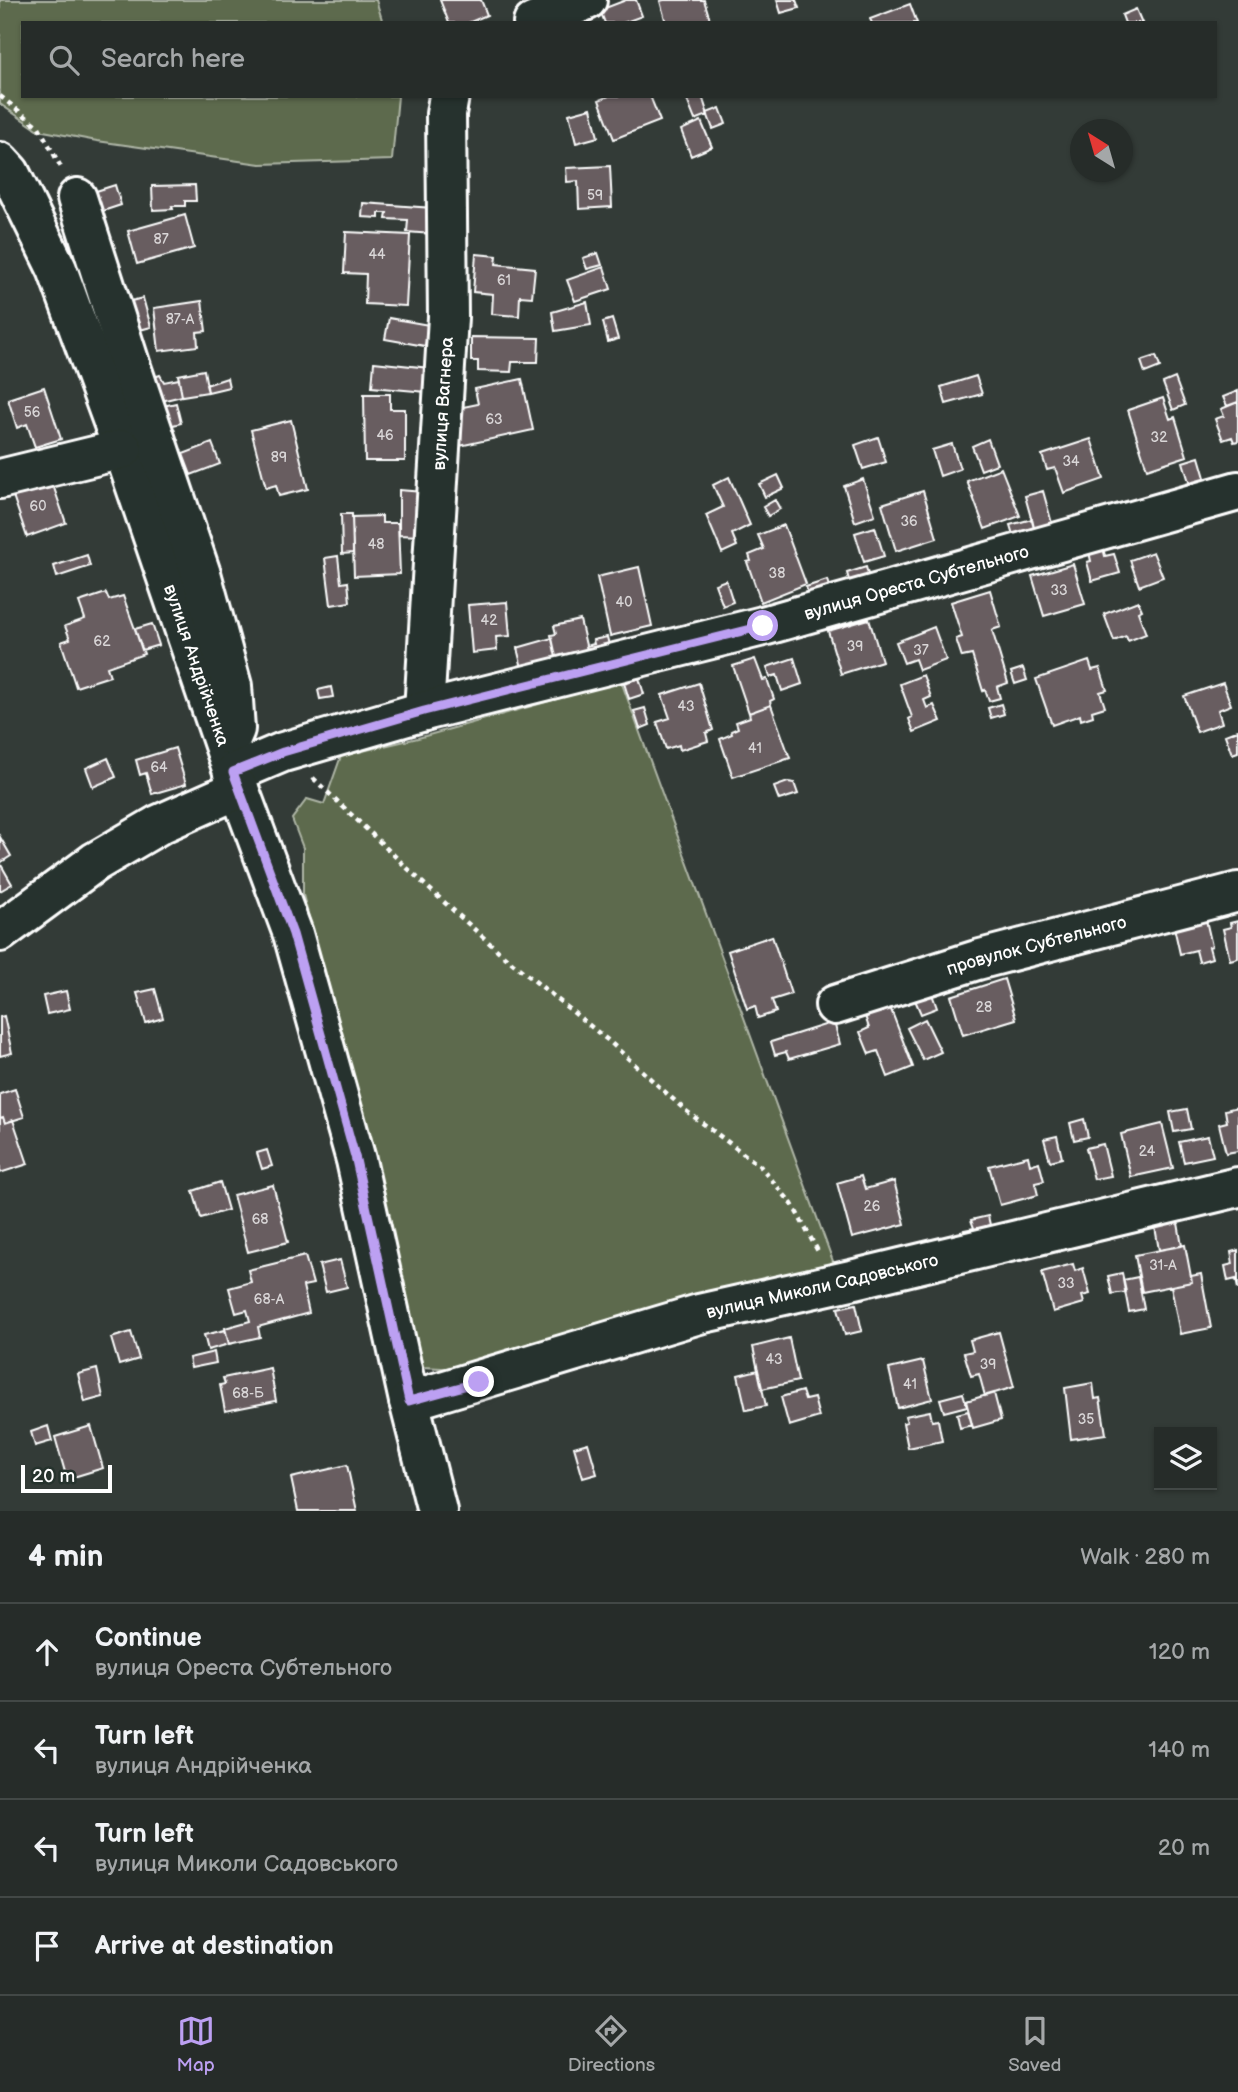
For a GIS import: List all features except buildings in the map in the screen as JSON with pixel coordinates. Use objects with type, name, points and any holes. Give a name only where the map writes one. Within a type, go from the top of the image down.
[{"type":"street","points":[[538,21],[587,0]]},
{"type":"street","name":"вулиця Вагнера","points":[[424,711],[448,317],[446,114],[449,98]]},
{"type":"street","name":"вулиця Андрійченка","points":[[0,162],[10,173],[57,269],[293,934],[356,1160],[409,1401],[437,1511]]},
{"type":"street","points":[[77,198],[202,577],[232,686],[235,729],[233,771]]},
{"type":"street","points":[[0,479],[123,449]]},
{"type":"street","name":"вулиця Ореста Субтельного","points":[[0,932],[95,862],[160,824],[233,771],[283,752],[424,711],[776,623],[1238,491]]},
{"type":"street","name":"провулок Субтельного","points":[[835,1005],[977,960],[1238,892]]},
{"type":"street","name":"вулиця Миколи Садовського","points":[[409,1401],[699,1314],[1238,1187]]},
{"type":"path","points":[[0,96],[39,127],[77,198]]},
{"type":"path","points":[[283,752],[504,956],[610,1042],[685,1110],[760,1166],[792,1203],[826,1266],[832,1283]]},
{"type":"green space","points":[[0,0],[376,0],[382,21],[21,21],[21,98],[398,98],[392,160],[260,164],[38,130],[0,104]]},
{"type":"green space","points":[[621,681],[834,1264],[693,1301],[460,1369],[423,1367],[373,1158],[303,895],[303,848],[292,819],[307,799],[324,804],[341,756],[418,738]]},
{"type":"route","points":[[479,1382],[409,1401],[356,1160],[293,934],[233,772],[283,752],[424,711],[763,626]]}]
